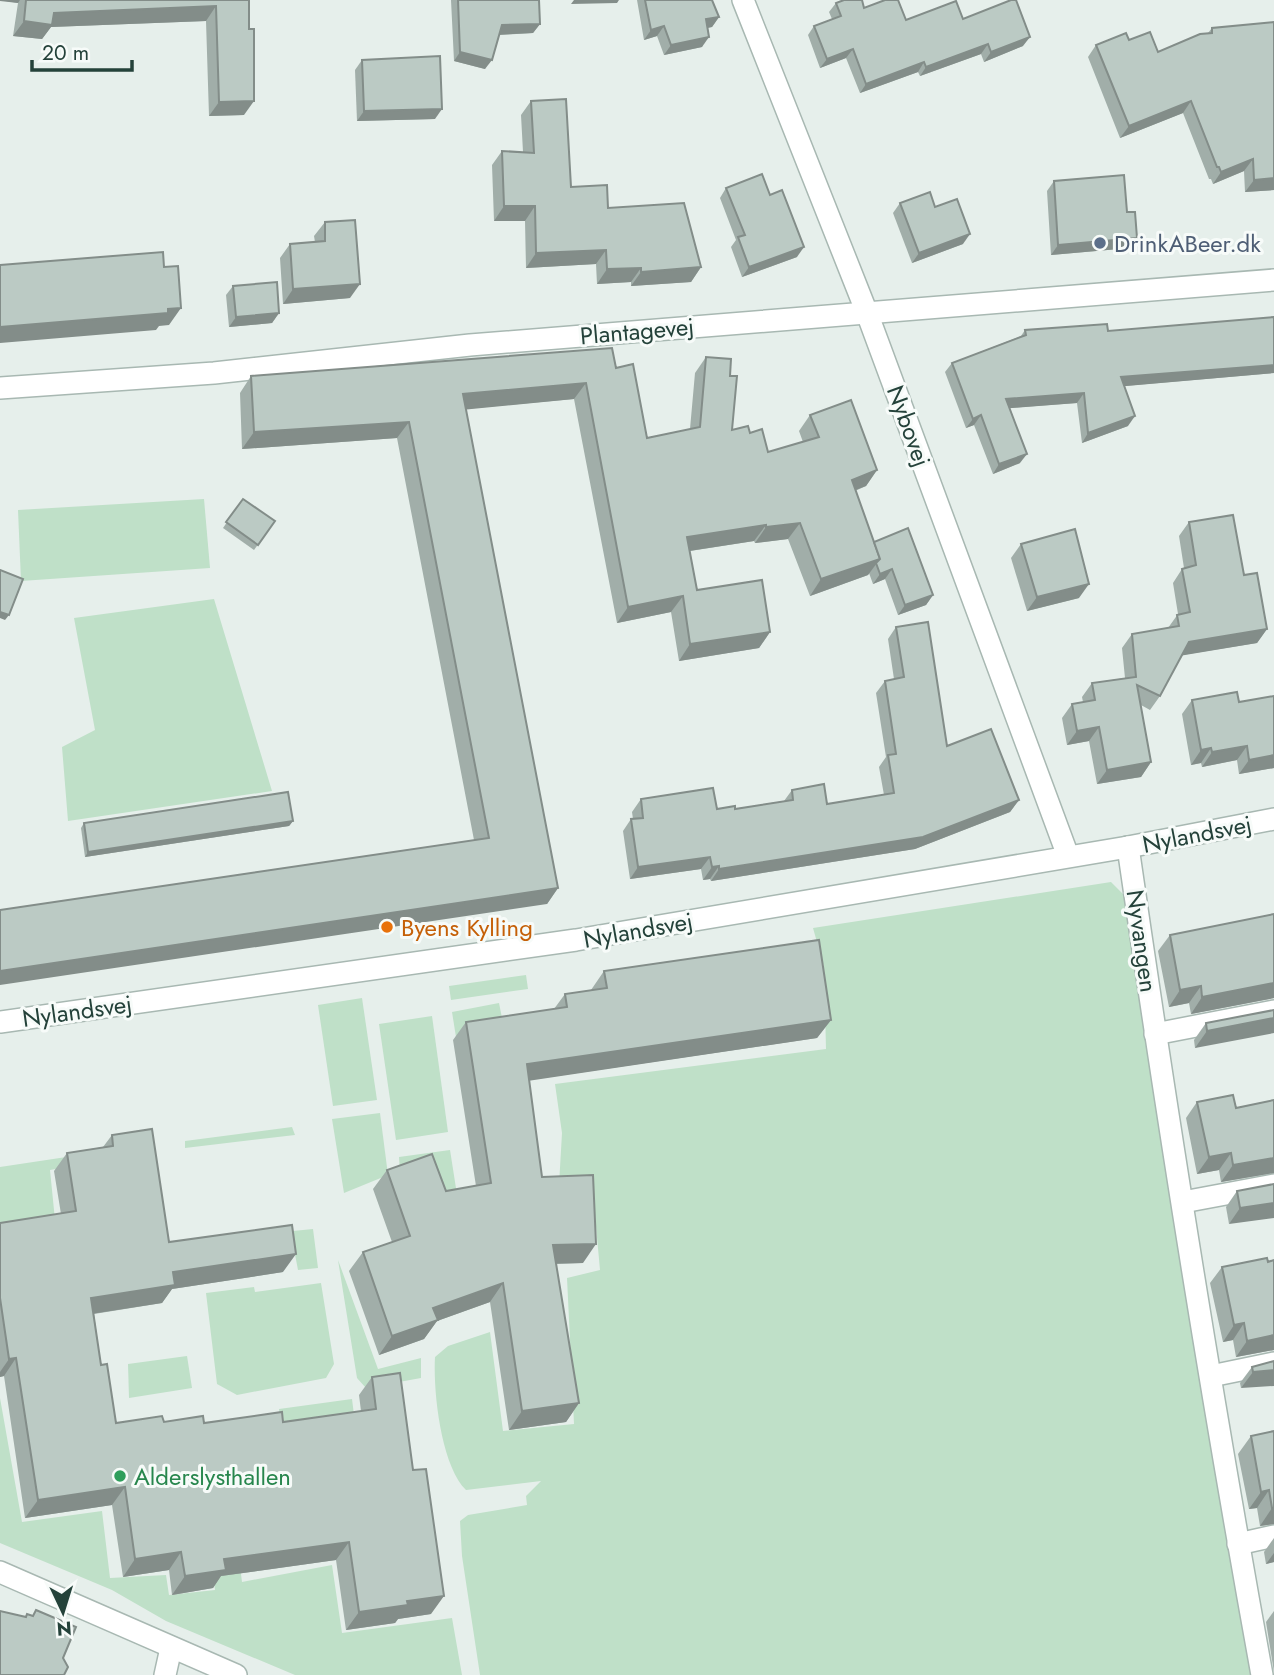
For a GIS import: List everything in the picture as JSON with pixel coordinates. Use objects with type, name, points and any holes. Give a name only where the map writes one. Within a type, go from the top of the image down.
[{"type":"street","name":"Nybovej","points":[[743,0],[867,313],[1068,856]]},
{"type":"street","name":"Plantagevej","points":[[0,388],[214,373],[470,345],[1274,280]]},
{"type":"street","name":"Nylandsvej","points":[[0,1022],[576,940],[1128,847],[1274,819]]},
{"type":"street","name":"Nyvangen","points":[[1128,847],[1155,1034],[1238,1544],[1262,1675]]},
{"type":"street","points":[[1155,1034],[1274,1011]]},
{"type":"street","points":[[1183,1202],[1274,1185]]},
{"type":"street","points":[[1211,1376],[1274,1363]]},
{"type":"street","points":[[1238,1544],[1274,1536]]},
{"type":"street","points":[[0,1572],[236,1675]]},
{"type":"street","points":[[165,1675],[171,1648]]},
{"type":"green space","points":[[204,499],[210,568],[21,581],[18,510]]},
{"type":"green space","points":[[214,599],[272,791],[68,821],[62,747],[95,730],[74,618]]},
{"type":"green space","points":[[1111,882],[1125,896],[1252,1675],[480,1675],[462,1556],[460,1521],[468,1515],[527,1505],[526,1496],[541,1481],[466,1490],[450,1464],[440,1427],[435,1389],[435,1357],[448,1346],[490,1332],[503,1431],[574,1424],[567,1278],[600,1270],[592,1183],[559,1185],[562,1133],[555,1084],[826,1049],[824,967],[813,928]]},
{"type":"green space","points":[[526,975],[528,989],[451,1000],[449,986]]},
{"type":"green space","points":[[362,998],[377,1100],[333,1106],[318,1005]]},
{"type":"green space","points":[[499,1003],[504,1028],[456,1037],[452,1012]]},
{"type":"green space","points":[[432,1016],[448,1132],[396,1140],[379,1024]]},
{"type":"green space","points":[[380,1113],[388,1175],[344,1193],[332,1119]]},
{"type":"green space","points":[[292,1127],[295,1135],[185,1148],[185,1141]]},
{"type":"green space","points":[[450,1150],[458,1201],[400,1174],[399,1157]]},
{"type":"green space","points":[[93,1153],[94,1162],[50,1170],[56,1230],[0,1236],[0,1167]]},
{"type":"green space","points":[[313,1229],[318,1268],[298,1270],[293,1244],[273,1233]]},
{"type":"green space","points":[[338,1260],[378,1369],[421,1358],[421,1378],[366,1388],[357,1378]]},
{"type":"green space","points":[[321,1283],[334,1364],[326,1378],[237,1395],[217,1384],[206,1293],[254,1287],[255,1292]]},
{"type":"green space","points":[[187,1356],[192,1388],[129,1398],[128,1364]]},
{"type":"green space","points":[[0,1398],[22,1522],[102,1511],[110,1578],[166,1575],[169,1595],[215,1590],[204,1497],[231,1492],[242,1582],[332,1565],[342,1633],[452,1618],[462,1675],[295,1675],[166,1621],[112,1590],[0,1543]]},
{"type":"green space","points":[[352,1399],[360,1463],[283,1436],[279,1409]]},
{"type":"building","points":[[26,0],[249,0],[249,29],[254,29],[254,101],[219,102],[216,6],[54,13],[52,25],[24,21]]},
{"type":"building","points":[[458,0],[539,0],[540,24],[502,25],[492,60],[460,52]]},
{"type":"building","points":[[645,0],[712,0],[719,17],[706,19],[709,37],[671,45],[664,26],[651,30]]},
{"type":"building","points":[[862,0],[864,8],[885,0],[898,0],[906,20],[956,1],[963,19],[1016,0],[1030,37],[991,52],[988,44],[926,67],[924,62],[866,84],[853,49],[827,59],[814,26],[841,16],[836,3]]},
{"type":"building","points":[[1274,22],[1274,178],[1254,180],[1253,159],[1221,172],[1191,101],[1129,126],[1096,45],[1126,33],[1129,40],[1150,32],[1158,52],[1200,34],[1212,33],[1212,28]]},
{"type":"building","points":[[440,56],[442,109],[364,111],[362,60]]},
{"type":"building","points":[[566,99],[571,187],[607,185],[608,208],[684,203],[701,267],[641,272],[641,268],[607,269],[606,250],[536,253],[535,206],[504,206],[502,151],[534,153],[531,101]]},
{"type":"building","points":[[762,174],[770,195],[782,190],[804,247],[749,267],[738,237],[745,235],[726,188]]},
{"type":"building","points":[[1124,175],[1127,212],[1135,212],[1137,238],[1058,245],[1054,181]]},
{"type":"building","points":[[930,192],[935,207],[957,199],[970,234],[919,253],[900,203]]},
{"type":"building","points":[[355,220],[360,284],[293,289],[290,244],[325,241],[325,222]]},
{"type":"building","points":[[163,252],[164,267],[178,266],[181,308],[168,309],[168,313],[0,327],[0,265]]},
{"type":"building","points":[[277,282],[279,313],[236,317],[233,286]]},
{"type":"building","points":[[1274,317],[1274,365],[1121,377],[1135,416],[1088,433],[1084,393],[1006,399],[1027,454],[999,464],[981,415],[973,419],[952,363],[1026,335],[1025,330],[1107,324],[1108,331]]},
{"type":"building","points":[[612,348],[616,368],[633,364],[647,438],[700,427],[706,357],[731,359],[730,376],[737,376],[732,430],[748,426],[750,433],[762,429],[768,452],[819,437],[810,415],[851,400],[877,470],[852,480],[880,559],[821,579],[800,523],[766,525],[687,537],[697,590],[762,580],[770,632],[690,644],[683,596],[628,607],[586,383],[463,394],[558,888],[0,971],[0,910],[489,838],[409,422],[254,432],[251,376]]},
{"type":"building","points":[[243,499],[275,521],[258,545],[226,522]]},
{"type":"building","points":[[1233,515],[1244,575],[1257,573],[1267,629],[1189,642],[1160,696],[1137,685],[1151,762],[1107,770],[1099,727],[1077,731],[1072,704],[1095,700],[1092,683],[1136,677],[1132,634],[1179,626],[1177,615],[1190,612],[1182,569],[1196,565],[1189,522]]},
{"type":"building","points":[[908,528],[933,595],[905,605],[892,569],[880,574],[876,563],[880,559],[874,542]]},
{"type":"building","points":[[1075,529],[1089,584],[1037,597],[1021,544]]},
{"type":"building","points":[[0,570],[23,579],[9,615],[0,612]]},
{"type":"building","points":[[928,622],[947,746],[991,729],[1019,800],[923,837],[719,869],[719,866],[712,867],[710,857],[638,867],[631,819],[643,818],[641,799],[713,788],[717,809],[735,806],[735,809],[793,800],[792,790],[824,784],[827,804],[894,793],[888,755],[896,754],[885,681],[904,677],[896,627]]},
{"type":"building","points":[[1237,692],[1239,702],[1274,696],[1274,755],[1249,760],[1247,746],[1212,752],[1211,748],[1201,750],[1192,700]]},
{"type":"building","points":[[288,792],[293,821],[88,852],[84,823]]},
{"type":"building","points":[[1274,914],[1274,983],[1202,997],[1201,986],[1180,990],[1170,935]]},
{"type":"building","points":[[819,940],[831,1020],[527,1064],[542,1177],[593,1175],[596,1244],[553,1245],[579,1403],[522,1411],[503,1283],[433,1308],[438,1320],[392,1336],[363,1252],[410,1236],[387,1170],[432,1154],[446,1191],[491,1183],[466,1022],[567,1007],[565,994],[607,988],[604,971]]},
{"type":"building","points":[[1274,1010],[1274,1018],[1207,1031],[1206,1023]]},
{"type":"building","points":[[1233,1095],[1236,1108],[1274,1100],[1274,1158],[1233,1165],[1231,1153],[1209,1157],[1197,1102]]},
{"type":"building","points":[[152,1129],[169,1242],[292,1225],[296,1254],[173,1272],[175,1285],[91,1298],[101,1365],[107,1364],[116,1423],[162,1416],[164,1422],[203,1416],[204,1423],[282,1412],[283,1422],[376,1409],[372,1377],[400,1373],[413,1470],[426,1469],[444,1596],[407,1601],[408,1605],[359,1612],[349,1542],[224,1559],[226,1570],[185,1576],[181,1552],[135,1559],[125,1487],[38,1500],[16,1358],[9,1359],[0,1298],[0,1223],[76,1211],[67,1153],[113,1146],[112,1135]]},
{"type":"building","points":[[1274,1184],[1274,1203],[1240,1208],[1237,1191]]},
{"type":"building","points":[[1267,1258],[1268,1262],[1274,1260],[1274,1335],[1247,1341],[1244,1323],[1234,1325],[1222,1267]]},
{"type":"building","points":[[1274,1361],[1274,1370],[1253,1372],[1252,1367]]},
{"type":"building","points":[[1274,1431],[1272,1508],[1269,1490],[1261,1492],[1251,1436]]},
{"type":"building","points":[[36,1610],[76,1627],[63,1658],[68,1667],[64,1675],[0,1675],[0,1611],[26,1617],[27,1614],[33,1616]]},
{"type":"place","name":"DrinkABeer.dk","points":[[1100,243]]},
{"type":"place","name":"Byens Kylling","points":[[387,927]]},
{"type":"place","name":"Alderslysthallen","points":[[120,1476]]}]
